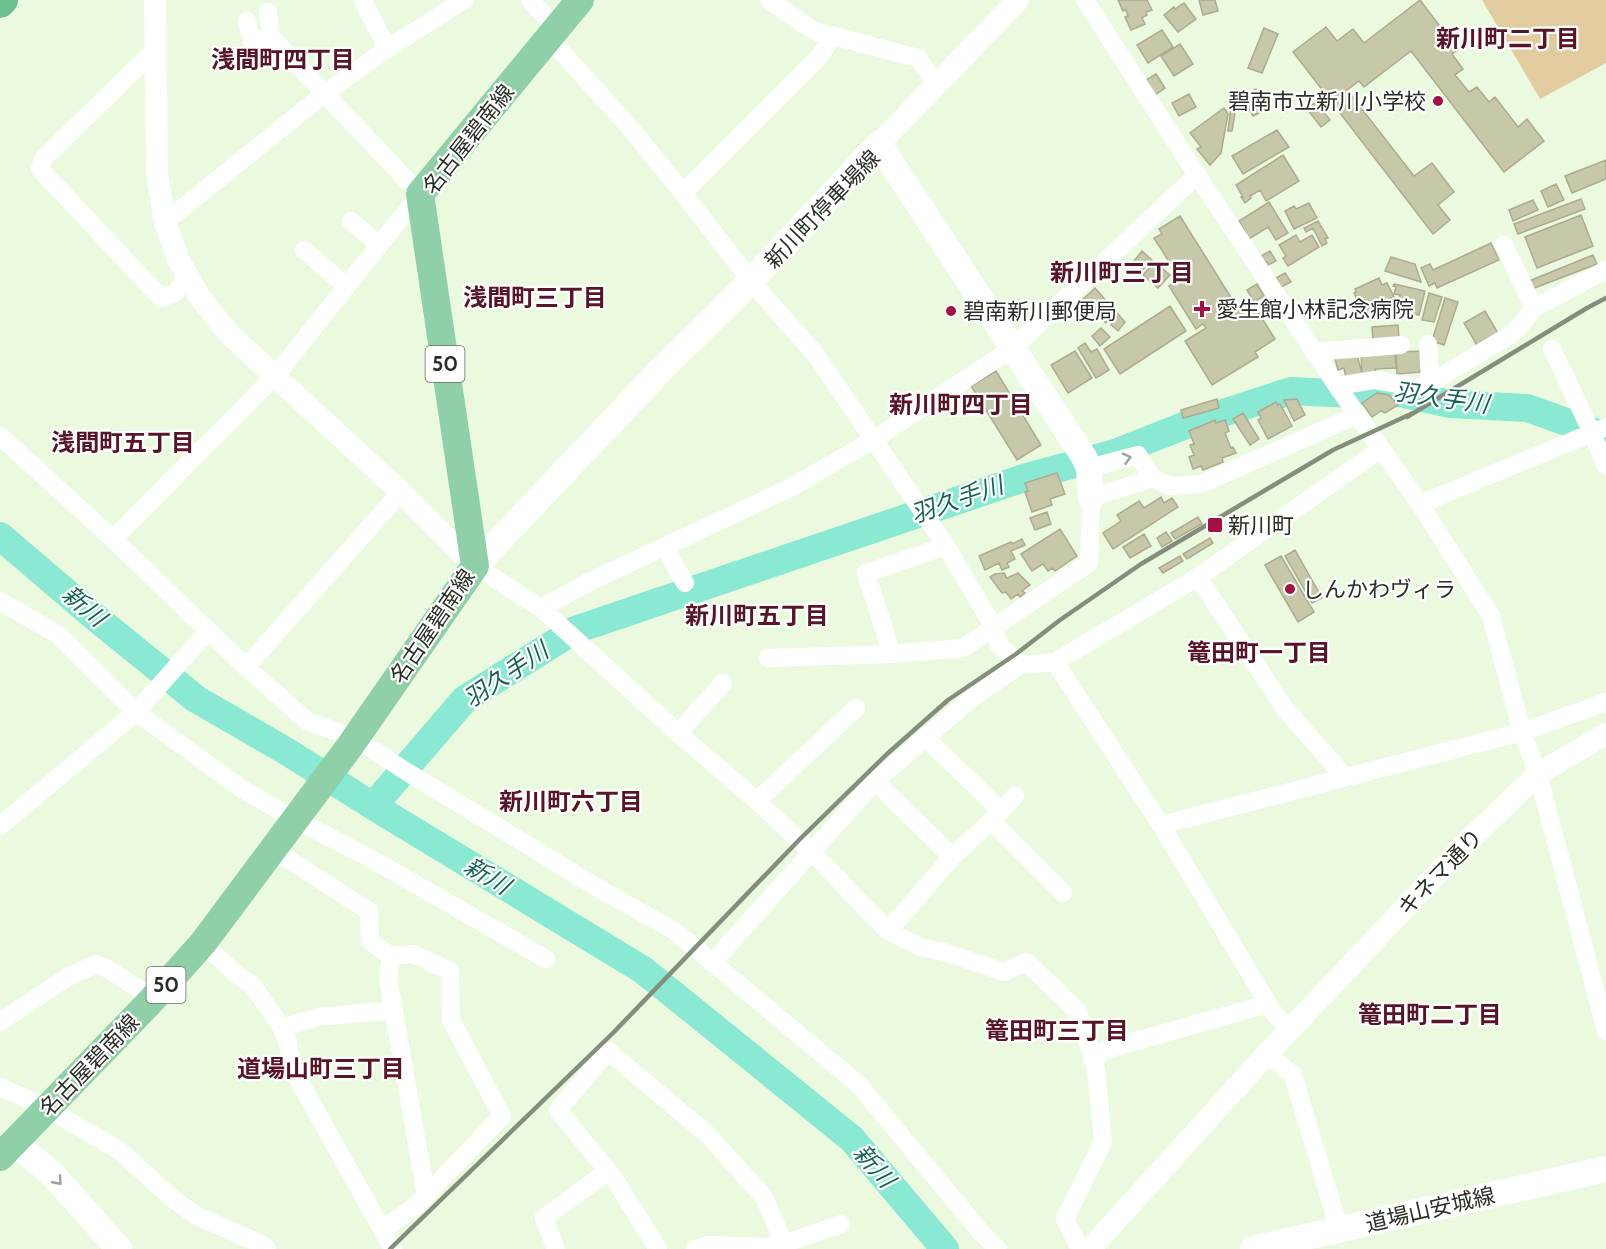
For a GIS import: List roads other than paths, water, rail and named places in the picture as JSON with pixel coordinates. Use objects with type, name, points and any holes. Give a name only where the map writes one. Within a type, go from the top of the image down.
[{"type":"highway","points":[[0,3],[3,0]]},
{"type":"main road","name":"名古屋碧南線","points":[[5,1145],[47,1108],[203,944],[352,742],[476,566],[420,194],[580,0]]},
{"type":"main road","name":"新川町停車場線","points":[[476,566],[658,373],[751,281],[879,144],[1084,457],[1089,468],[1091,498]]},
{"type":"main road","points":[[5,1145],[52,1174],[109,1246]]},
{"type":"main road","name":"道場山安城線","points":[[1253,1249],[1606,1169]]},
{"type":"street","points":[[155,0],[157,173],[165,222],[178,259],[199,296],[228,333],[401,492],[476,566],[541,608],[678,733],[758,801],[812,852],[888,930],[921,947],[944,952],[1004,972],[1027,962],[1078,1012],[1096,1069],[1103,1142],[1065,1219],[1080,1249]]},
{"type":"street","points":[[363,0],[387,49]]},
{"type":"street","points":[[165,222],[325,93],[387,49],[464,0]]},
{"type":"street","points":[[530,0],[553,33],[751,281],[816,355],[946,546],[993,626],[999,645],[1020,666]]},
{"type":"street","points":[[879,144],[1018,0]]},
{"type":"street","points":[[1085,0],[1197,175],[1337,386],[1420,504],[1491,616],[1522,732],[1538,774],[1606,1031]]},
{"type":"street","points":[[775,2],[814,32],[918,58],[936,84]]},
{"type":"street","points":[[113,538],[275,376],[420,194],[271,37],[268,12]]},
{"type":"street","points":[[247,21],[252,42],[271,37]]},
{"type":"street","points":[[683,193],[818,58],[833,37]]},
{"type":"street","points":[[156,49],[43,159],[40,169],[161,298],[175,293],[188,276]]},
{"type":"street","points":[[541,608],[589,582],[792,488],[873,440],[1013,348],[1197,175]]},
{"type":"street","points":[[351,221],[379,245]]},
{"type":"street","points":[[1504,245],[1534,308]]},
{"type":"street","points":[[304,250],[346,286]]},
{"type":"street","points":[[1337,386],[1374,380],[1422,388],[1515,332],[1534,308],[1606,270]]},
{"type":"street","points":[[1428,344],[1430,383]]},
{"type":"street","points":[[1314,352],[1401,345]]},
{"type":"street","points":[[1552,349],[1599,430],[1606,466]]},
{"type":"street","points":[[1089,468],[1138,455],[1152,478],[1170,486],[1201,484],[1357,415]]},
{"type":"street","points":[[1420,504],[1599,430]]},
{"type":"street","points":[[0,436],[113,538],[208,632],[308,721],[417,778],[603,891],[673,930],[859,1085],[979,1230],[998,1249]]},
{"type":"street","points":[[712,963],[875,781],[973,697],[1020,666],[1055,662],[1198,577],[1382,449]]},
{"type":"street","points":[[768,658],[892,654],[963,648],[1089,563],[1091,498],[1152,478]]},
{"type":"street","points":[[246,667],[401,492]]},
{"type":"street","points":[[892,654],[866,573],[946,546]]},
{"type":"street","points":[[664,547],[685,583]]},
{"type":"street","points":[[1198,577],[1285,708],[1345,777]]},
{"type":"street","points":[[0,601],[57,634],[136,711],[242,789],[297,816],[546,959]]},
{"type":"street","points":[[0,826],[136,711],[208,632]]},
{"type":"street","points":[[1055,662],[1161,825],[1273,1012],[1290,1030]]},
{"type":"street","points":[[678,733],[723,683]]},
{"type":"street","points":[[1161,825],[1522,732],[1606,702]]},
{"type":"street","points":[[758,801],[856,708]]},
{"type":"street","name":"キネマ通り","points":[[1090,1249],[1267,1054],[1468,841],[1538,774],[1606,734]]},
{"type":"street","points":[[925,737],[1063,893]]},
{"type":"street","points":[[875,781],[952,857]]},
{"type":"street","points":[[888,930],[952,857],[1015,796]]},
{"type":"street","points":[[272,849],[369,911],[370,941],[391,956],[412,954],[450,971],[451,1020],[502,1116],[416,1206],[383,1229]]},
{"type":"street","points":[[203,944],[236,974],[252,985],[279,1023],[287,1039],[293,1070],[393,1249]]},
{"type":"street","points":[[391,956],[388,978],[426,1195]]},
{"type":"street","points":[[0,1022],[69,977],[96,964],[153,998]]},
{"type":"street","points":[[1094,1061],[1104,1050],[1268,1004]]},
{"type":"street","points":[[282,1028],[317,1017],[394,1011]]},
{"type":"street","points":[[658,1249],[608,1171],[558,1110],[608,1051],[706,1133],[764,1197],[784,1244]]},
{"type":"street","points":[[1267,1054],[1293,1075],[1339,1229]]},
{"type":"street","points":[[0,1087],[47,1108],[120,1151],[173,1199],[197,1216],[261,1244],[267,1249]]},
{"type":"street","points":[[556,1249],[544,1218],[608,1171]]},
{"type":"street","points":[[695,1249],[709,1245],[736,1248],[784,1244],[841,1224]]},
{"type":"waterway","name":"羽久手川","points":[[373,806],[465,699],[575,630],[1027,477],[1115,453],[1186,425],[1291,391],[1350,394],[1372,387],[1450,404],[1527,408],[1606,436]]},
{"type":"waterway","name":"新川","points":[[0,536],[196,699],[286,751],[643,970],[852,1139],[945,1249]]},
{"type":"railway","points":[[1407,417],[1606,298]]},
{"type":"railway","points":[[390,1249],[613,1033],[800,839],[887,754],[948,700],[1141,564],[1333,450],[1413,413]]},
{"type":"place","name":"碧南市立新川小学校","points":[[1438,101]]},
{"type":"place","name":"愛生館小林記念病院","points":[[1202,309]]},
{"type":"place","name":"碧南新川郵便局","points":[[951,311]]},
{"type":"place","name":"新川町","points":[[1215,525]]},
{"type":"place","name":"しんかわヴィラ","points":[[1290,589]]},
{"type":"district","name":"新川町二丁目","points":[[1508,39]]},
{"type":"district","name":"浅間町四丁目","points":[[283,60]]},
{"type":"district","name":"新川町三丁目","points":[[1122,273]]},
{"type":"district","name":"浅間町三丁目","points":[[535,298]]},
{"type":"district","name":"新川町四丁目","points":[[961,405]]},
{"type":"district","name":"浅間町五丁目","points":[[123,443]]},
{"type":"district","name":"新川町五丁目","points":[[757,616]]},
{"type":"district","name":"篭田町一丁目","points":[[1259,653]]},
{"type":"district","name":"新川町六丁目","points":[[571,802]]},
{"type":"district","name":"篭田町二丁目","points":[[1430,1015]]},
{"type":"district","name":"篭田町三丁目","points":[[1057,1031]]},
{"type":"district","name":"道場山町三丁目","points":[[321,1069]]}]
